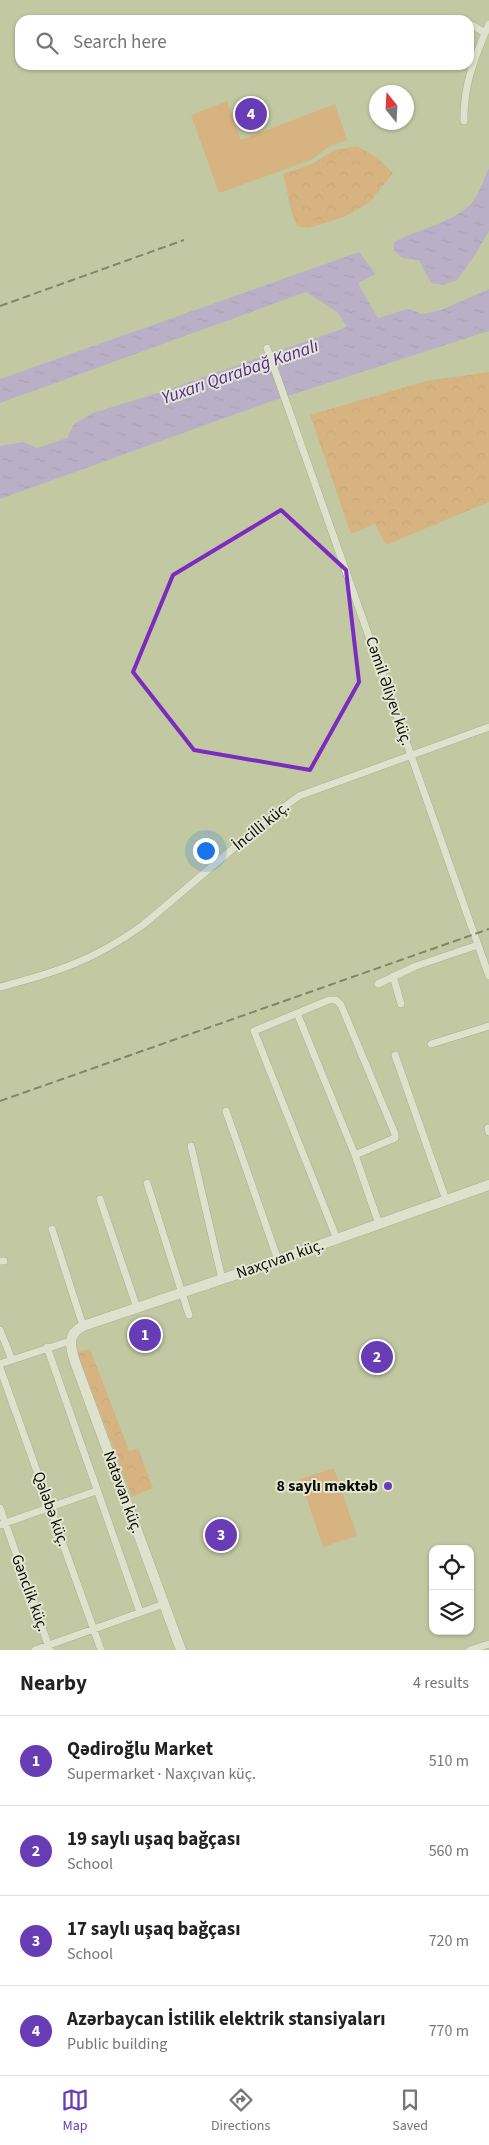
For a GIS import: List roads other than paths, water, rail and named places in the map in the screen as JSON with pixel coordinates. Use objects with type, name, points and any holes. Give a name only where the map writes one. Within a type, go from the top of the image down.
[{"type":"street","points":[[474,54],[489,24]]},
{"type":"street","points":[[474,26],[485,34]]},
{"type":"street","points":[[464,121],[463,104],[469,70]]},
{"type":"street","name":"Cəmil Əliyev küç.","points":[[267,348],[489,976]]},
{"type":"street","name":"İncilli küç.","points":[[0,987],[60,970],[101,953],[143,925],[269,818],[299,796],[489,727]]},
{"type":"street","points":[[378,984],[416,966],[478,945]]},
{"type":"street","points":[[393,976],[401,1004]]},
{"type":"street","points":[[337,1239],[255,1036],[254,1031],[257,1028],[329,1000],[336,1000],[341,1005],[395,1138],[356,1155]]},
{"type":"street","points":[[297,1013],[356,1155],[379,1224]]},
{"type":"street","points":[[431,1044],[489,1026]]},
{"type":"street","points":[[395,1055],[446,1200]]},
{"type":"street","points":[[226,1111],[278,1260]]},
{"type":"street","points":[[191,1146],[222,1280]]},
{"type":"street","points":[[147,1183],[189,1315]]},
{"type":"street","name":"Naxçıvan küç.","points":[[0,1366],[71,1338],[76,1330],[83,1326],[222,1280],[489,1185]]},
{"type":"street","points":[[100,1199],[137,1308]]},
{"type":"street","points":[[52,1229],[83,1326]]},
{"type":"street","points":[[0,1330],[12,1360]]},
{"type":"street","name":"Natəvan küç.","points":[[71,1338],[75,1362],[181,1650]]},
{"type":"street","points":[[47,1347],[140,1612]]},
{"type":"street","name":"Qələbə küç.","points":[[0,1366],[101,1650]]},
{"type":"street","points":[[3,1524],[96,1491]]},
{"type":"street","name":"Gənclik küç.","points":[[0,1508],[3,1524],[49,1648]]},
{"type":"street","points":[[35,1650],[49,1648],[164,1604]]},
{"type":"street","points":[[470,1650],[489,1644]]},
{"type":"water","points":[[489,168],[489,231],[457,280],[443,285],[431,283],[419,260],[402,258],[394,251],[394,242],[448,220],[467,208],[474,200]]},
{"type":"water","name":"Yuxarı Qarabağ Kanalı","points":[[359,252],[376,274],[358,283],[378,318],[407,309],[423,314],[441,310],[489,289],[489,331],[272,401],[0,499],[0,446],[23,442],[37,448],[67,438],[74,424],[93,413],[167,390],[347,327],[337,312],[306,292],[0,403],[0,379]]},
{"type":"railway","points":[[0,306],[184,240]]},
{"type":"railway","points":[[0,1101],[489,929]]},
{"type":"place","name":"Azərbaycan İstilik elektrik stansiyaları","points":[[251,114]]},
{"type":"place","name":"Qədiroğlu Market","points":[[145,1335]]},
{"type":"place","name":"19 saylı uşaq bağçası","points":[[377,1357]]},
{"type":"place","name":"8 saylı məktəb","points":[[388,1486]]},
{"type":"place","name":"17 saylı uşaq bağçası","points":[[221,1535]]}]
